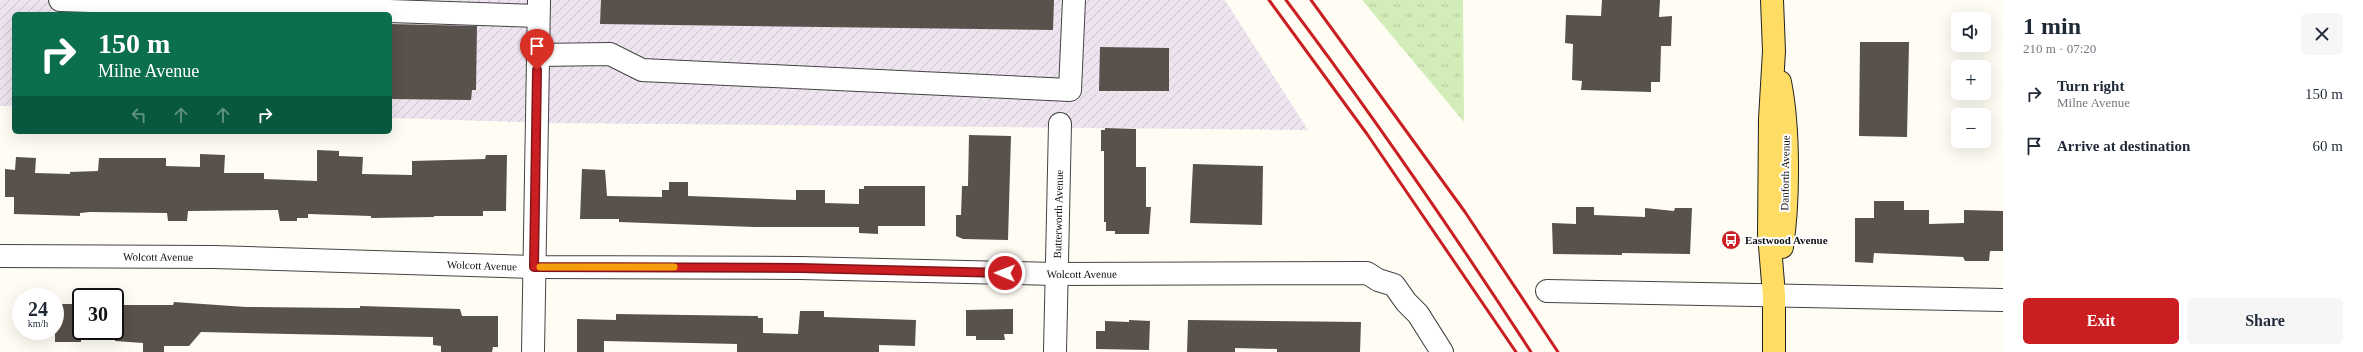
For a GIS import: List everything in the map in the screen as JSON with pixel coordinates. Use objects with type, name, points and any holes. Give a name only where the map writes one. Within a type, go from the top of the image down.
[{"type":"main road","name":"Danforth Avenue","points":[[1772,0],[1774,51],[1786,110],[1783,236],[1774,295],[1774,352]]},
{"type":"street","points":[[60,0],[538,8],[533,352]]},
{"type":"street","points":[[537,55],[610,54],[642,70],[1070,90],[1074,0]]},
{"type":"street","name":"Butterworth Avenue","points":[[1055,352],[1055,274],[1060,124]]},
{"type":"street","name":"Wolcott Avenue","points":[[0,256],[214,257],[534,267],[800,268],[1055,274],[1367,273],[1378,280],[1394,285],[1418,314],[1442,352]]},
{"type":"street","points":[[1547,291],[2003,300]]},
{"type":"shaded area","points":[[0,0],[1225,0],[1308,130],[549,123],[392,118],[392,12],[12,12],[12,106],[0,106]]},
{"type":"green space","points":[[1362,0],[1463,0],[1464,122]]},
{"type":"building","points":[[601,0],[1054,0],[1053,30],[600,24]]},
{"type":"building","points":[[1602,0],[1660,0],[1659,17],[1672,16],[1671,46],[1661,46],[1660,82],[1651,82],[1651,92],[1581,90],[1582,81],[1572,80],[1573,44],[1565,43],[1566,15],[1601,16]]},
{"type":"building","points":[[392,24],[477,26],[476,90],[472,90],[471,100],[392,99]]},
{"type":"building","points":[[1860,42],[1909,42],[1907,137],[1859,136]]},
{"type":"building","points":[[1100,47],[1169,48],[1169,91],[1099,91]]},
{"type":"building","points":[[1105,128],[1136,129],[1136,167],[1146,167],[1146,207],[1151,207],[1149,234],[1115,234],[1115,231],[1106,231],[1106,222],[1104,222],[1104,151],[1101,151],[1101,130],[1105,130]]},
{"type":"building","points":[[969,135],[1011,136],[1008,240],[963,239],[956,236],[956,215],[961,215],[962,186],[968,186]]},
{"type":"building","points":[[317,150],[339,151],[339,156],[363,157],[362,174],[412,175],[412,161],[485,159],[486,155],[507,155],[506,211],[483,211],[483,216],[371,218],[371,216],[308,214],[308,218],[297,218],[297,221],[280,221],[278,210],[188,211],[187,221],[168,221],[167,213],[90,212],[80,213],[80,216],[14,214],[14,197],[5,197],[5,169],[15,170],[16,157],[36,158],[35,173],[70,174],[70,172],[98,171],[99,158],[166,158],[166,166],[200,167],[200,154],[225,155],[224,173],[264,173],[264,179],[317,181]]},
{"type":"building","points":[[1193,164],[1263,166],[1262,225],[1190,223]]},
{"type":"building","points":[[582,169],[605,170],[607,196],[662,197],[662,190],[669,190],[669,182],[688,182],[688,196],[796,200],[796,190],[825,190],[825,203],[859,204],[859,189],[864,189],[864,186],[925,186],[925,226],[878,226],[878,234],[859,233],[859,227],[754,227],[619,222],[619,219],[580,219]]},
{"type":"building","points":[[1874,201],[1904,201],[1904,210],[1929,210],[1929,224],[1964,223],[1964,210],[2003,211],[2003,251],[1990,251],[1989,261],[1965,261],[1963,257],[1874,253],[1873,263],[1855,262],[1855,218],[1874,218]]},
{"type":"building","points":[[1576,207],[1594,207],[1594,215],[1645,217],[1645,208],[1674,211],[1675,208],[1692,208],[1690,254],[1553,254],[1552,223],[1576,224]]},
{"type":"building","points":[[174,302],[246,307],[360,308],[360,306],[460,309],[462,316],[498,316],[498,347],[493,347],[492,352],[441,352],[441,346],[433,345],[433,337],[201,332],[189,346],[164,346],[164,352],[143,352],[143,343],[115,341],[124,340],[124,305],[173,305]]},
{"type":"building","points":[[64,304],[72,304],[72,340],[81,340],[81,342],[55,342],[55,340],[64,340]]},
{"type":"building","points":[[1013,309],[1013,334],[1004,334],[1005,340],[976,340],[976,336],[966,336],[966,310]]},
{"type":"building","points":[[800,311],[824,311],[824,317],[916,320],[915,346],[879,345],[879,352],[737,352],[737,344],[604,341],[604,352],[577,352],[577,319],[616,320],[616,314],[758,316],[758,318],[763,318],[763,333],[798,334]]},
{"type":"building","points":[[1129,320],[1150,321],[1149,350],[1096,349],[1096,331],[1105,331],[1105,321],[1129,322]]},
{"type":"building","points":[[1188,320],[1361,322],[1360,352],[1277,352],[1277,349],[1235,348],[1235,352],[1187,352]]},
{"type":"railway","points":[[1269,0],[1367,134],[1516,352]]},
{"type":"railway","points":[[1286,0],[1350,86],[1412,174],[1531,352]]},
{"type":"railway","points":[[1311,0],[1465,212],[1558,352]]},
{"type":"slow traffic","points":[[540,267],[674,267]]},
{"type":"place","name":"Eastwood Avenue","points":[[1731,240]]},
{"type":"route","points":[[537,70],[534,267],[800,268],[1005,273]]}]
